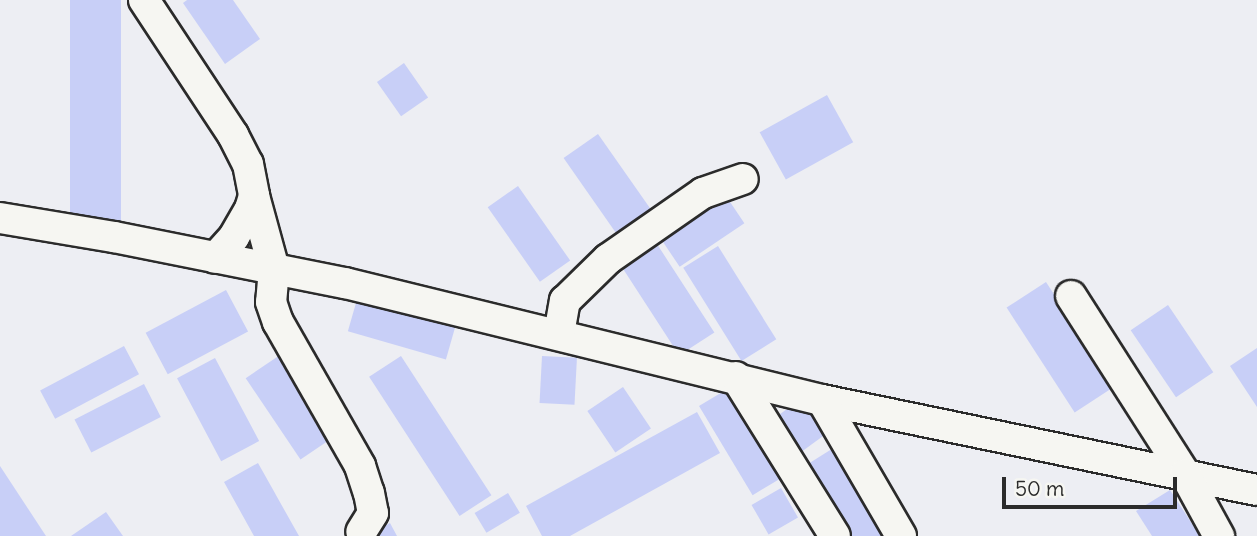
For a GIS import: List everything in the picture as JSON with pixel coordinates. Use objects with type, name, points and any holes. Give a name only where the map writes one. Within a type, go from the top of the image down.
[{"type":"street","points":[[144,0],[233,135],[248,164],[254,197],[274,269],[271,302],[278,322],[360,466],[369,493],[373,513],[361,532]]},
{"type":"street","points":[[559,334],[565,301],[608,259],[703,193],[743,179]]},
{"type":"street","points":[[215,258],[234,237],[254,197]]},
{"type":"street","points":[[0,218],[114,237],[274,269],[559,334],[821,400],[1257,490]]},
{"type":"street","points":[[1072,296],[1185,474],[1219,536]]},
{"type":"street","points":[[736,377],[835,536]]},
{"type":"street","points":[[821,400],[901,536]]},
{"type":"building","points":[[70,0],[121,0],[121,244],[70,244]]},
{"type":"building","points":[[187,0],[233,0],[260,39],[225,64],[183,3]]},
{"type":"building","points":[[404,63],[428,97],[401,116],[377,82]]},
{"type":"building","points":[[827,95],[853,142],[786,180],[760,132]]},
{"type":"building","points":[[598,134],[655,215],[620,239],[564,158]]},
{"type":"building","points":[[518,186],[570,261],[540,282],[488,207]]},
{"type":"building","points":[[722,190],[744,223],[680,267],[657,234]]},
{"type":"building","points":[[655,241],[714,332],[679,355],[620,264]]},
{"type":"building","points":[[718,246],[776,339],[742,361],[683,268]]},
{"type":"building","points":[[1046,282],[1114,387],[1075,412],[1007,308]]},
{"type":"building","points":[[360,289],[458,317],[446,359],[348,331]]},
{"type":"building","points":[[226,290],[248,331],[168,374],[146,333]]},
{"type":"building","points":[[1168,305],[1213,372],[1176,397],[1131,330]]},
{"type":"building","points":[[124,346],[139,374],[55,419],[40,391]]},
{"type":"building","points":[[1257,348],[1257,407],[1230,366]]},
{"type":"building","points":[[283,353],[338,434],[300,459],[246,378]]},
{"type":"building","points":[[401,356],[491,495],[460,516],[369,377]]},
{"type":"building","points":[[542,356],[577,358],[574,405],[540,403]]},
{"type":"building","points":[[215,358],[259,441],[221,461],[177,378]]},
{"type":"building","points":[[144,384],[161,417],[91,452],[75,419]]},
{"type":"building","points":[[623,387],[651,428],[615,452],[587,411]]},
{"type":"building","points":[[729,388],[783,477],[753,495],[699,406]]},
{"type":"building","points":[[805,396],[830,431],[797,455],[772,420]]},
{"type":"building","points":[[697,412],[720,453],[570,536],[542,536],[526,506]]},
{"type":"building","points":[[835,447],[891,536],[843,536],[800,469]]},
{"type":"building","points":[[258,463],[299,536],[254,536],[224,482]]},
{"type":"building","points":[[0,466],[46,536],[0,536]]},
{"type":"building","points":[[781,488],[798,517],[769,534],[752,505]]},
{"type":"building","points":[[1170,490],[1200,536],[1152,536],[1136,511]]},
{"type":"building","points":[[508,493],[520,513],[486,533],[475,513]]},
{"type":"building","points":[[106,512],[123,536],[71,536]]},
{"type":"building","points":[[390,523],[397,536],[367,536]]}]
